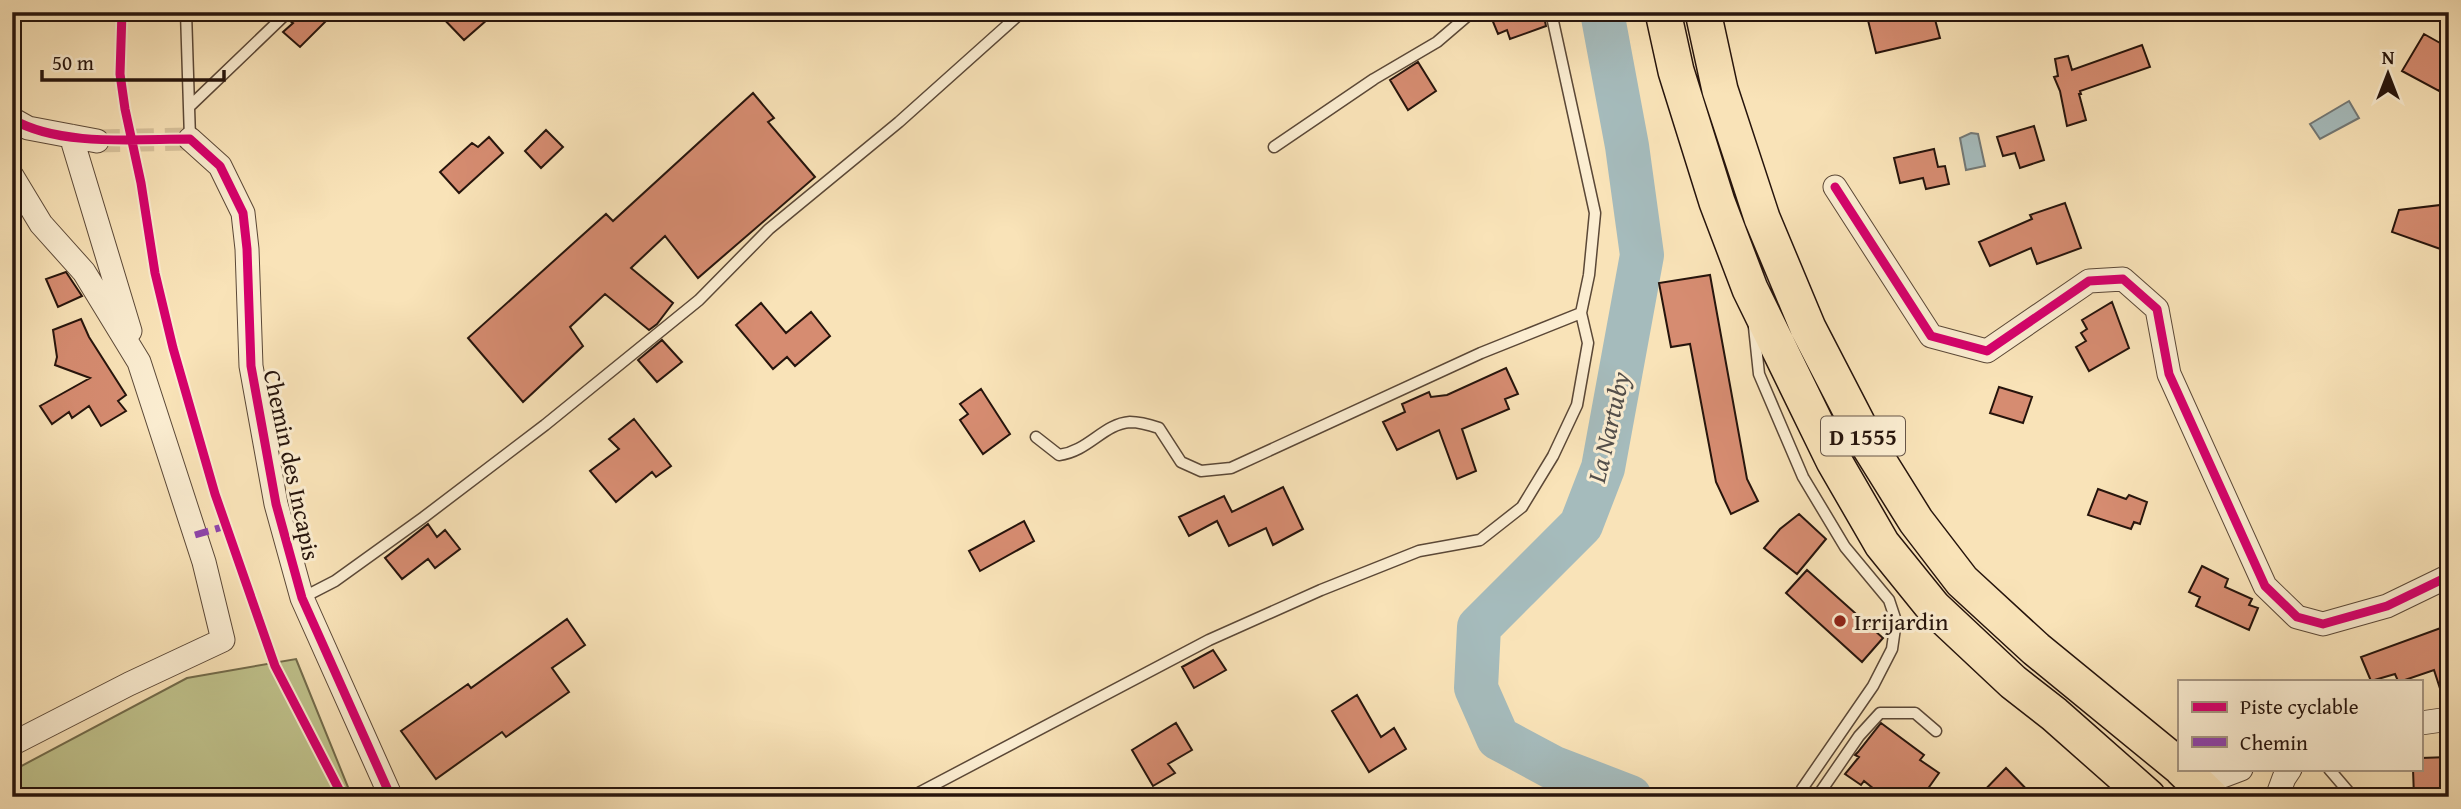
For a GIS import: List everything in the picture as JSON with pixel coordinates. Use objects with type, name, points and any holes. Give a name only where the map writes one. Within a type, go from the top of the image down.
[{"type":"main road","name":"D 1555","points":[[1663,12],[1676,71],[1717,202],[1750,289],[1834,461],[1882,544],[1933,607],[2013,682],[2054,714],[2148,797]]},
{"type":"main road","name":"D 1555","points":[[1703,12],[1720,90],[1762,218],[1808,328],[1868,444],[1895,488],[1962,581],[2036,649],[2178,766]]},
{"type":"street","points":[[12,119],[28,128],[97,141]]},
{"type":"street","points":[[12,744],[223,640],[204,562],[139,362],[71,136]]},
{"type":"street","name":"Chemin des Incapis","points":[[190,139],[220,166],[243,213],[247,249],[251,366],[276,504],[302,598],[391,797]]},
{"type":"street","points":[[12,176],[41,224],[83,272],[139,362]]},
{"type":"street","points":[[1835,187],[1930,336],[1987,351],[2089,281],[2123,279],[2157,309],[2169,374],[2265,586],[2297,617],[2323,624],[2387,606],[2449,576]]},
{"type":"street","points":[[2422,723],[2449,719]]},
{"type":"street","points":[[2192,778],[2212,780],[2238,770]]},
{"type":"street","points":[[2277,797],[2289,770]]},
{"type":"lane","points":[[186,12],[190,139]]},
{"type":"lane","points":[[189,107],[288,12]]},
{"type":"lane","points":[[302,598],[335,581],[424,517],[555,417],[699,300],[769,229],[899,122],[1022,12]]},
{"type":"lane","points":[[1274,147],[1374,79],[1437,42],[1472,12]]},
{"type":"lane","points":[[911,797],[1209,640],[1321,590],[1419,551],[1480,540],[1522,507],[1553,456],[1577,405],[1588,343],[1581,313],[1589,275],[1595,213],[1551,12]]},
{"type":"lane","points":[[1750,289],[1759,374],[1803,477],[1845,547],[1889,600],[1896,621],[1892,649],[1873,686],[1802,789],[1805,797]]},
{"type":"lane","points":[[1036,437],[1059,455],[1074,453],[1117,424],[1133,422],[1158,428],[1181,462],[1200,471],[1231,468],[1482,352],[1581,313]]},
{"type":"lane","points":[[1817,797],[1859,736],[1880,713],[1915,713],[1936,730]]},
{"type":"lane","points":[[2054,714],[2129,797]]},
{"type":"lane","points":[[2330,770],[2353,797]]},
{"type":"green space","points":[[296,659],[352,797],[12,797],[12,771],[187,678]]},
{"type":"shaded area","points":[[2349,101],[2359,118],[2320,139],[2310,124]]},
{"type":"shaded area","points":[[1971,133],[1978,134],[1985,166],[1966,170],[1960,138]]},
{"type":"building","points":[[296,12],[335,12],[300,47],[283,32],[293,23],[290,21]]},
{"type":"building","points":[[437,12],[496,12],[464,40]]},
{"type":"building","points":[[1489,12],[1543,12],[1546,26],[1510,39],[1507,30],[1498,34]]},
{"type":"building","points":[[1866,12],[1933,12],[1940,38],[1876,53]]},
{"type":"building","points":[[2424,34],[2449,48],[2449,57],[2442,69],[2449,74],[2439,91],[2402,71]]},
{"type":"building","points":[[2142,45],[2150,67],[2080,91],[2086,120],[2067,126],[2060,91],[2054,77],[2058,76],[2055,59],[2068,56],[2072,70]]},
{"type":"building","points":[[1418,62],[1436,91],[1408,110],[1390,80]]},
{"type":"building","points":[[753,93],[774,118],[768,122],[815,177],[698,278],[665,236],[631,268],[673,303],[657,324],[649,330],[605,294],[570,327],[583,346],[523,402],[468,338],[606,214],[613,221]]},
{"type":"building","points":[[2034,126],[2044,160],[2020,168],[2015,153],[2003,156],[1997,137]]},
{"type":"building","points":[[546,130],[563,147],[541,168],[525,151]]},
{"type":"building","points":[[489,137],[503,153],[459,193],[440,172],[472,143],[478,147]]},
{"type":"building","points":[[1934,149],[1938,167],[1945,166],[1949,184],[1926,189],[1923,178],[1900,183],[1894,158]]},
{"type":"building","points":[[2065,203],[2081,248],[2037,264],[2031,248],[1990,266],[1979,242],[2032,219],[2030,215]]},
{"type":"building","points":[[2449,204],[2449,252],[2392,232],[2399,210]]},
{"type":"building","points":[[66,272],[82,296],[58,307],[46,279]]},
{"type":"building","points":[[1710,275],[1747,479],[1758,501],[1731,514],[1716,482],[1690,344],[1671,347],[1659,283]]},
{"type":"building","points":[[2112,302],[2129,348],[2089,371],[2076,347],[2086,341],[2081,333],[2087,329],[2082,320]]},
{"type":"building","points":[[761,303],[786,333],[811,312],[830,336],[795,366],[787,357],[773,369],[736,325]]},
{"type":"building","points":[[81,319],[89,337],[126,395],[118,401],[126,411],[101,426],[89,406],[72,418],[69,412],[52,424],[40,406],[90,378],[55,365],[57,357],[53,330]]},
{"type":"building","points":[[662,340],[682,362],[657,382],[638,360]]},
{"type":"building","points":[[1506,368],[1518,394],[1505,399],[1509,409],[1462,429],[1476,471],[1457,479],[1439,430],[1397,450],[1383,422],[1405,412],[1402,404],[1429,392],[1431,397],[1447,395]]},
{"type":"building","points":[[1999,387],[2032,397],[2023,423],[1990,413]]},
{"type":"building","points":[[981,389],[1010,434],[983,454],[960,420],[968,414],[960,404]]},
{"type":"building","points":[[634,419],[671,466],[656,477],[652,472],[616,502],[590,471],[619,449],[609,439]]},
{"type":"building","points":[[1283,487],[1303,529],[1273,545],[1266,528],[1229,546],[1217,521],[1189,536],[1179,517],[1224,496],[1232,512]]},
{"type":"building","points":[[2098,489],[2126,499],[2129,495],[2147,502],[2140,524],[2134,522],[2131,529],[2088,515]]},
{"type":"building","points":[[1799,514],[1826,539],[1797,574],[1764,548],[1780,529]]},
{"type":"building","points":[[1024,521],[1034,541],[980,571],[969,551]]},
{"type":"building","points":[[428,524],[437,537],[445,530],[460,549],[435,568],[428,559],[402,579],[385,558]]},
{"type":"building","points":[[2202,566],[2228,579],[2225,587],[2252,599],[2249,605],[2258,608],[2249,630],[2196,606],[2200,597],[2189,592]]},
{"type":"building","name":"Irrijardin","points":[[1807,570],[1883,638],[1862,662],[1786,593]]},
{"type":"building","points":[[567,619],[585,645],[552,668],[569,692],[506,737],[502,732],[436,779],[401,731],[468,684],[471,688]]},
{"type":"building","points":[[2449,625],[2449,703],[2445,704],[2434,670],[2405,680],[2398,680],[2395,674],[2371,680],[2361,657]]},
{"type":"building","points":[[1213,650],[1226,670],[1194,688],[1182,667]]},
{"type":"building","points":[[1357,695],[1381,737],[1394,728],[1406,749],[1369,772],[1332,711]]},
{"type":"building","points":[[1176,723],[1192,750],[1168,764],[1175,773],[1153,786],[1132,750]]},
{"type":"building","points":[[1881,723],[1924,755],[1920,760],[1939,773],[1922,797],[1884,797],[1864,781],[1861,785],[1845,774],[1859,757],[1855,755]]},
{"type":"building","points":[[2449,757],[2449,797],[2414,797],[2413,770],[2422,770],[2422,758]]},
{"type":"building","points":[[2006,768],[2034,797],[1978,797]]},
{"type":"waterway","name":"La Nartuby","points":[[1602,12],[1627,146],[1642,255],[1603,468],[1581,525],[1479,627],[1476,688],[1498,738],[1552,767],[1630,797]]},
{"type":"tunnel","points":[[97,141],[190,139]]},
{"type":"marked path","points":[[195,535],[226,526]]},
{"type":"cycle path","points":[[122,12],[120,74],[125,109],[141,183],[155,273],[173,348],[215,494],[275,666],[343,797]]},
{"type":"cycle path","points":[[12,119],[31,128],[75,138],[190,139],[220,166],[243,213],[247,249],[251,366],[276,504],[302,598],[391,797]]},
{"type":"cycle path","points":[[1835,187],[1931,336],[1987,351],[2089,281],[2123,279],[2157,309],[2169,374],[2265,586],[2297,617],[2323,624],[2387,606],[2449,576]]},
{"type":"place","name":"Irrijardin","points":[[1840,621]]}]
